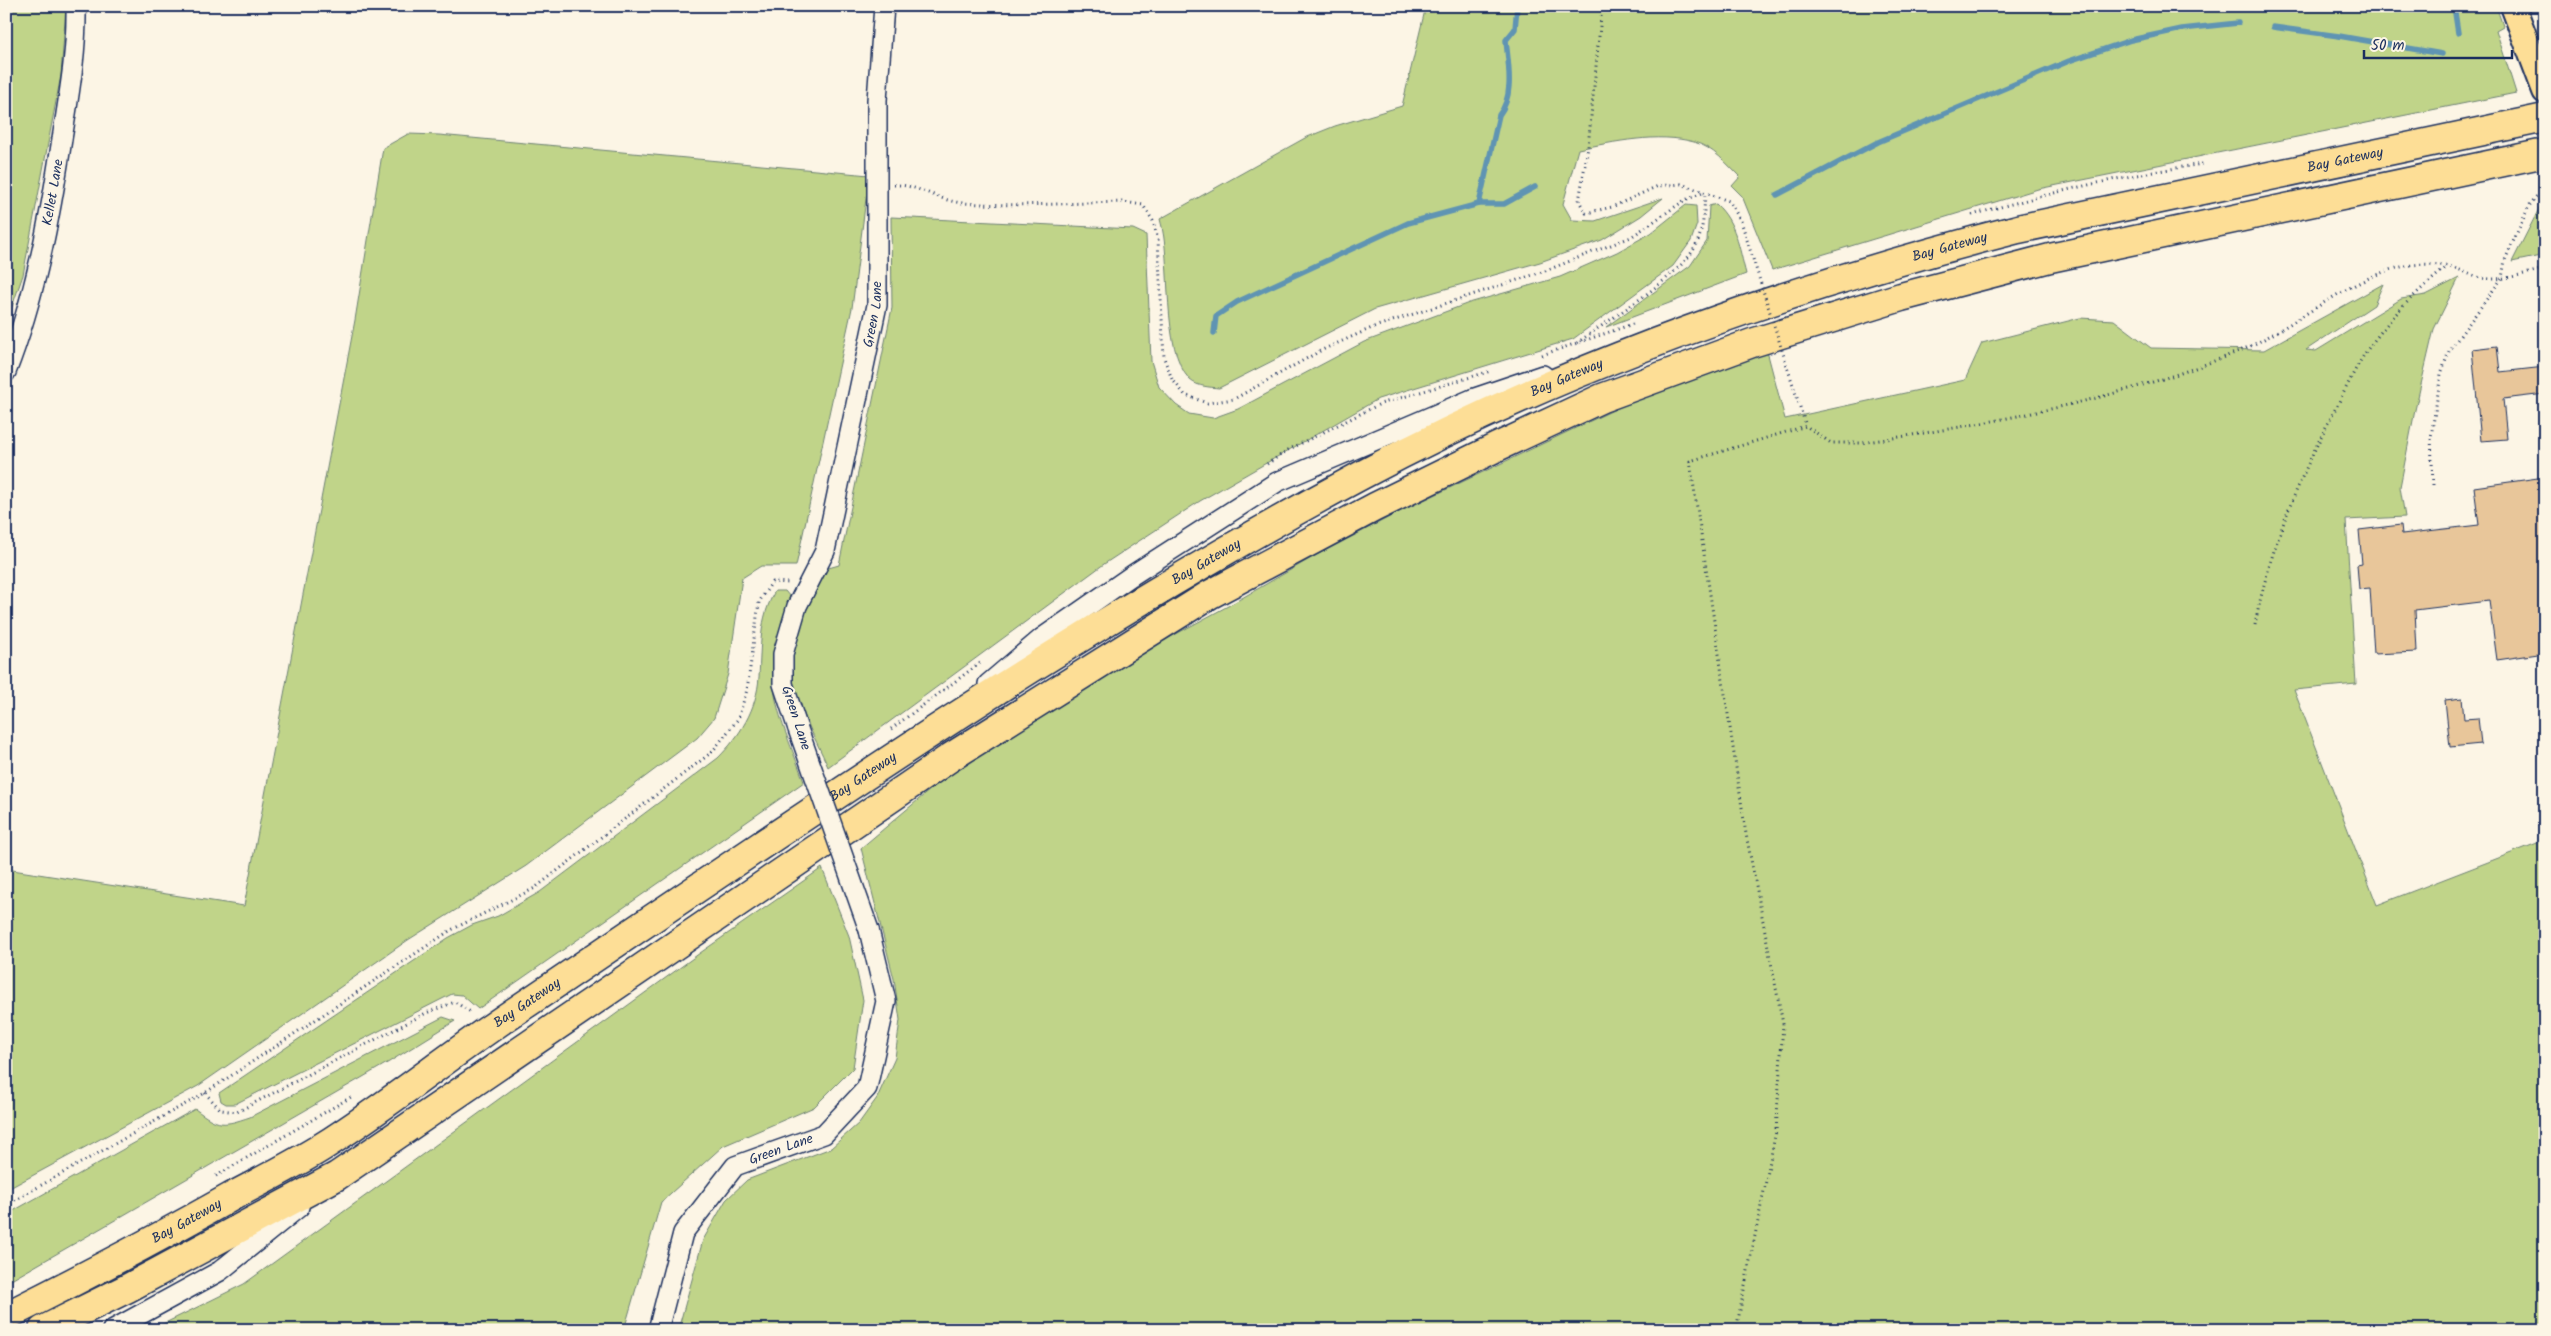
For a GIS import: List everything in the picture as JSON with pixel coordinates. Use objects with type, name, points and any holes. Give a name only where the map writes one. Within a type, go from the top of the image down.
[{"type":"highway","name":"Bay Gateway","points":[[6,1316],[128,1255],[322,1147],[487,1030],[929,733],[1198,567],[1362,475],[1481,416],[1591,367],[1747,308],[1934,251],[2018,229],[2545,118]]},
{"type":"highway","points":[[43,1330],[128,1288],[337,1176],[951,757],[1086,670],[1210,595],[1375,507],[1602,398],[1821,320],[1975,276],[2158,234],[2545,153]]},
{"type":"main road","points":[[2513,6],[2543,88]]},
{"type":"street","name":"Kellet Lane","points":[[6,372],[36,274],[55,185],[73,72],[76,6]]},
{"type":"street","name":"Green Lane","points":[[658,1330],[683,1233],[735,1166],[824,1134],[867,1088],[886,1001],[869,930],[783,684],[783,654],[797,606],[825,551],[877,305],[877,100],[884,6]]},
{"type":"street","points":[[112,1330],[220,1271],[337,1176]]},
{"type":"path","points":[[1602,6],[1588,147],[1579,201],[1586,213],[1612,207],[1658,186],[1681,184],[1729,201],[1741,221],[1806,426],[1831,443],[1860,443],[2070,405],[2118,394],[2238,351],[2279,332],[2380,272],[2403,266],[2426,265],[2447,267],[2481,278],[2502,278],[2545,269]]},
{"type":"path","points":[[878,185],[904,184],[929,195],[962,203],[1124,202],[1143,205],[1153,222],[1158,240],[1164,358],[1172,379],[1185,396],[1207,403],[1234,399],[1322,350],[1374,327],[1545,271],[1631,237],[1685,200],[1705,192]]},
{"type":"path","points":[[1574,345],[1680,267],[1694,248],[1703,226],[1705,192]]},
{"type":"path","points":[[2433,485],[2430,437],[2440,374],[2449,351],[2458,336],[2502,278],[2505,260],[2529,206],[2536,197],[2545,192]]},
{"type":"path","points":[[2254,625],[2261,592],[2279,532],[2323,432],[2358,366],[2375,338],[2390,320],[2408,301],[2447,267]]},
{"type":"path","points":[[1736,1330],[1776,1131],[1783,1024],[1746,834],[1690,461],[1806,426]]},
{"type":"path","points":[[6,1205],[205,1094],[451,930],[535,888],[712,752],[738,719],[747,690],[759,602],[772,582],[807,584]]},
{"type":"path","points":[[205,1094],[221,1110],[237,1112],[426,1013],[455,1002],[476,1017]]},
{"type":"path","points":[[215,1177],[352,1097]]},
{"type":"green space","points":[[6,6],[66,6],[61,75],[23,275],[6,324]]},
{"type":"green space","points":[[1426,6],[2496,6],[2503,26],[2496,30],[2516,93],[2038,189],[1772,270],[1742,196],[1732,186],[1740,177],[1719,156],[1701,144],[1680,139],[1651,138],[1621,141],[1578,149],[1563,204],[1572,220],[1595,221],[1663,198],[1641,216],[1602,240],[1540,262],[1375,309],[1219,388],[1193,382],[1181,366],[1174,347],[1164,237],[1160,219],[1305,138],[1335,126],[1402,106]]},
{"type":"green space","points":[[408,134],[439,135],[869,175],[852,308],[796,566],[761,566],[742,578],[728,674],[714,718],[697,738],[526,866],[408,940],[198,1086],[6,1190],[6,869],[244,906],[355,320],[383,148]]},
{"type":"green space","points":[[2543,201],[2545,201],[2545,255],[2512,262]]},
{"type":"green space","points":[[1716,204],[1723,211],[1732,227],[1739,245],[1746,274],[1606,327],[1690,266],[1707,241],[1709,206]]},
{"type":"green space","points":[[1686,205],[1696,206],[1697,224],[1691,241],[1673,266],[1573,339],[1378,399],[1200,501],[1104,564],[828,767],[793,684],[790,658],[795,634],[813,590],[825,569],[839,565],[892,308],[891,217],[1133,229],[1146,235],[1151,361],[1159,387],[1176,405],[1189,414],[1213,418],[1238,409],[1364,342],[1469,303],[1560,277],[1617,252],[1651,233]]},
{"type":"green space","points":[[2459,278],[2434,329],[2415,410],[2400,487],[2405,517],[2346,520],[2356,684],[2294,690],[2377,905],[2545,840],[2545,1330],[678,1330],[703,1240],[726,1200],[747,1180],[831,1148],[859,1123],[877,1098],[895,1058],[900,1020],[894,979],[861,848],[937,784],[1024,724],[1126,661],[1228,606],[1313,557],[1401,511],[1647,394],[1767,351],[1785,419],[1965,380],[1982,343],[2080,318],[2114,320],[2151,348],[2264,350],[2383,284],[2374,305],[2306,350],[2316,351],[2401,299],[2426,295]]},
{"type":"green space","points":[[775,591],[785,591],[790,597],[775,650],[773,682],[775,697],[783,726],[804,782],[478,1009],[462,995],[452,994],[235,1104],[226,1104],[221,1101],[219,1093],[448,938],[472,925],[498,916],[540,892],[718,758],[740,731],[755,700],[758,689],[763,622]]},
{"type":"green space","points":[[822,868],[849,936],[863,1000],[853,1068],[814,1107],[723,1146],[661,1202],[624,1330],[151,1330],[244,1284],[700,953]]},
{"type":"green space","points":[[443,1017],[455,1021],[389,1062],[6,1283],[6,1215],[195,1109],[210,1119],[221,1123],[250,1117]]},
{"type":"building","points":[[2497,346],[2500,372],[2545,367],[2545,394],[2503,399],[2507,439],[2481,441],[2472,349]]},
{"type":"building","points":[[2545,477],[2545,653],[2497,660],[2489,601],[2415,610],[2417,652],[2374,654],[2370,588],[2359,589],[2357,565],[2362,564],[2359,530],[2401,525],[2402,534],[2479,525],[2474,487]]},
{"type":"building","points":[[2462,698],[2464,719],[2478,718],[2481,744],[2450,747],[2445,700]]},
{"type":"waterway","points":[[1214,333],[1216,316],[1237,302],[1408,223],[1479,204],[1499,115],[1504,107],[1509,89],[1506,40],[1515,29],[1517,6]]},
{"type":"waterway","points":[[2454,6],[2458,33]]},
{"type":"waterway","points":[[1777,195],[1878,142],[2069,61],[2131,40],[2182,29],[2238,23]]},
{"type":"waterway","points":[[2273,27],[2339,36],[2442,54]]},
{"type":"waterway","points":[[1479,204],[1504,204],[1535,187]]}]
